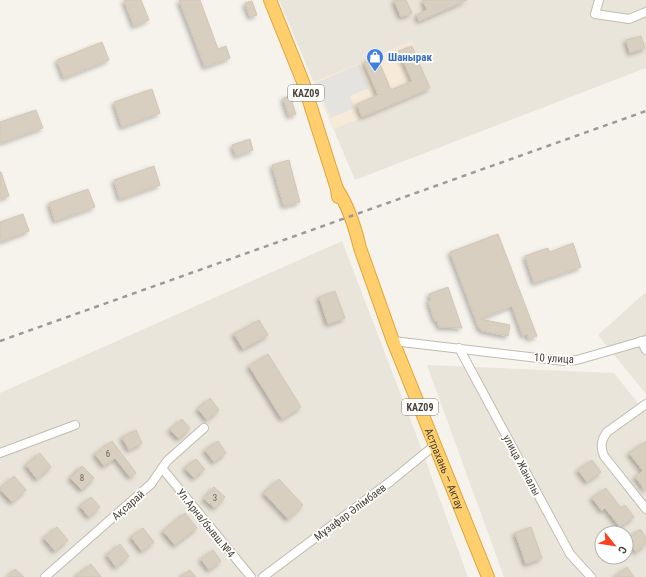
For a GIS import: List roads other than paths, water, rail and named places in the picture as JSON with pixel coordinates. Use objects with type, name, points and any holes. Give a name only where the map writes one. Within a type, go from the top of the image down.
[{"type":"highway","name":"Астрахань — Актау","points":[[270,0],[302,82],[337,189],[339,202],[345,219],[351,234],[360,248],[393,341],[488,577]]},
{"type":"street","points":[[599,0],[595,14],[629,20],[646,12]]},
{"type":"street","name":"10 улица","points":[[393,341],[564,361],[577,360],[644,341]]},
{"type":"street","points":[[644,341],[646,350]]},
{"type":"street","name":"улица Жаналы","points":[[459,348],[570,554],[591,577]]},
{"type":"street","points":[[646,404],[607,432],[601,444],[601,450],[646,510]]},
{"type":"street","points":[[0,453],[75,425]]},
{"type":"street","name":"Ақсарай","points":[[45,577],[151,484],[167,461],[204,428]]},
{"type":"street","name":"Мұзафар Әлімбаев","points":[[263,577],[435,445]]},
{"type":"street","name":"Ул.Арна/бывш.№4","points":[[162,468],[250,577]]},
{"type":"railway","points":[[0,341],[646,111]]},
{"type":"place","name":"Шанырак","points":[[375,72]]}]
